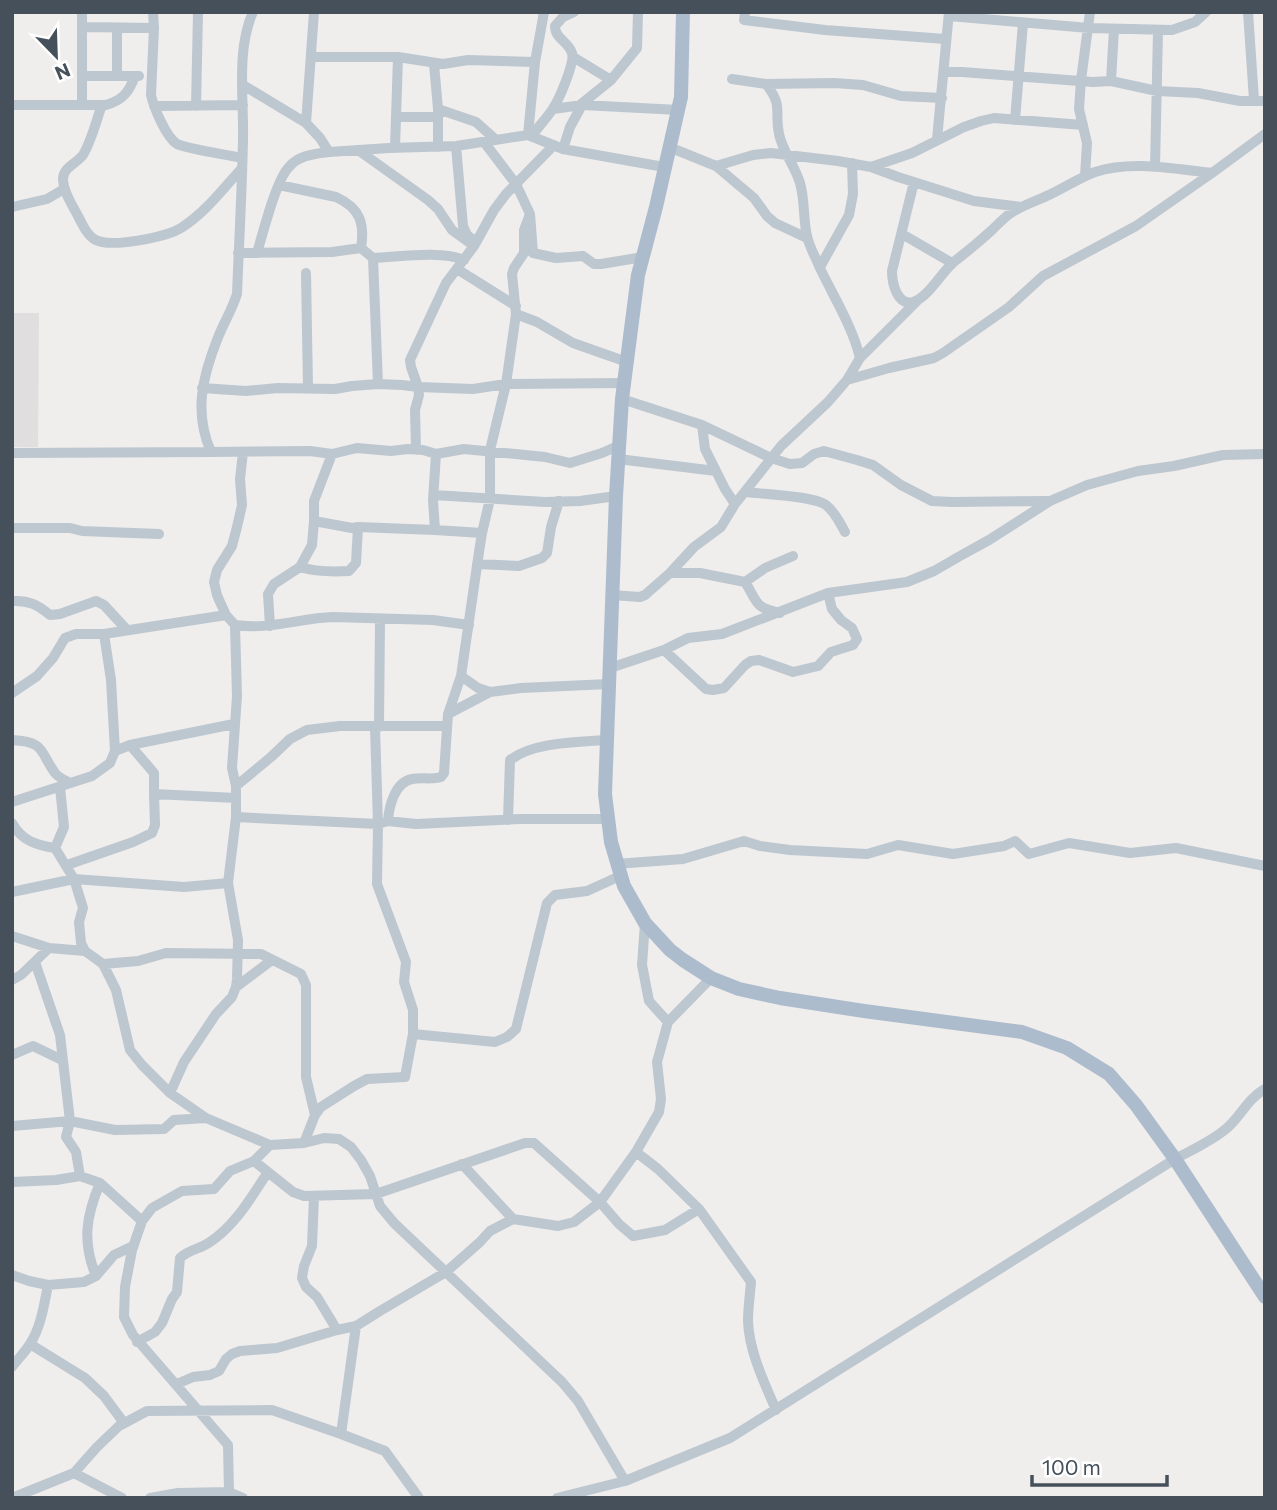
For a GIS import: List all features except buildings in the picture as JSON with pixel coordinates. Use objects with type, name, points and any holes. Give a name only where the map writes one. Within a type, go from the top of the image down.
[{"type":"main road","points":[[682,12],[681,97],[638,275],[622,399],[615,496],[605,794],[607,819],[618,870],[632,903],[645,923],[670,950],[697,970],[738,989],[780,998],[1022,1032],[1067,1048],[1109,1074],[1136,1105],[1175,1159],[1265,1297]]},
{"type":"street","points":[[82,12],[82,105]]},
{"type":"street","points":[[153,12],[151,96],[170,136],[177,144],[242,163]]},
{"type":"street","points":[[196,106],[198,12]]},
{"type":"street","points":[[211,452],[201,422],[202,388],[217,338],[237,295],[245,44],[253,12]]},
{"type":"street","points":[[306,123],[314,12]]},
{"type":"street","points":[[530,135],[536,62],[544,12]]},
{"type":"street","points":[[530,135],[553,109],[567,76],[573,57],[570,49],[556,34],[555,28],[559,20],[575,12]]},
{"type":"street","points":[[416,450],[415,410],[419,395],[410,360],[446,283],[476,245],[494,210],[516,184],[559,147],[581,105],[611,80],[637,48],[638,12]]},
{"type":"street","points":[[745,12],[744,20],[825,30],[945,39]]},
{"type":"street","points":[[1085,176],[1087,143],[1079,109],[1090,12]]},
{"type":"street","points":[[937,139],[949,14],[1023,23],[1158,31],[1182,28],[1195,22],[1206,12]]},
{"type":"street","points":[[944,72],[1111,81],[1157,91],[1199,93],[1240,101],[1259,101],[1248,12]]},
{"type":"street","points":[[1015,120],[1023,23]]},
{"type":"street","points":[[82,27],[154,28]]},
{"type":"street","points":[[117,28],[117,76]]},
{"type":"street","points":[[1111,81],[1114,29]]},
{"type":"street","points":[[1155,167],[1158,31]]},
{"type":"street","points":[[312,57],[398,57],[434,64],[468,60],[536,62]]},
{"type":"street","points":[[395,148],[398,57]]},
{"type":"street","points":[[573,57],[611,80]]},
{"type":"street","points":[[434,64],[438,147]]},
{"type":"street","points":[[82,76],[153,76]]},
{"type":"street","points":[[12,106],[102,105],[117,102],[124,96],[135,76]]},
{"type":"street","points":[[732,79],[766,84],[863,85],[901,96],[942,98]]},
{"type":"street","points":[[766,84],[778,106],[781,144],[800,184],[807,238],[853,334],[860,359]]},
{"type":"street","points":[[243,85],[306,123],[329,152]]},
{"type":"street","points":[[102,105],[82,157],[63,177],[64,189],[86,233],[102,243],[120,244],[180,229],[209,204],[242,163]]},
{"type":"street","points":[[154,106],[243,105]]},
{"type":"street","points":[[553,109],[581,105],[679,110]]},
{"type":"street","points":[[396,117],[438,113],[475,122],[496,140]]},
{"type":"street","points":[[871,167],[912,153],[937,139],[994,118],[1083,125]]},
{"type":"street","points":[[847,380],[934,358],[1009,307],[1043,276],[1136,226],[1265,134]]},
{"type":"street","points":[[257,253],[287,168],[312,155],[358,150],[456,146],[530,135],[559,147],[664,167]]},
{"type":"street","points":[[484,142],[516,184],[530,215],[533,253],[556,258],[583,256],[594,264],[643,257]]},
{"type":"street","points":[[456,146],[463,226],[476,245]]},
{"type":"street","points":[[669,147],[716,166],[754,198],[775,223],[807,238]]},
{"type":"street","points":[[358,150],[428,200],[438,209],[452,230],[476,245]]},
{"type":"street","points":[[716,166],[753,155],[771,153],[852,163],[974,201],[1021,207]]},
{"type":"street","points":[[820,267],[849,215],[853,194],[852,163]]},
{"type":"street","points":[[612,595],[640,597],[670,573],[694,547],[721,527],[735,504],[771,458],[847,380],[860,359],[952,263],[1003,219],[1021,207],[1102,170],[1136,166],[1212,173]]},
{"type":"street","points":[[914,182],[892,271],[892,282],[901,299],[912,303],[917,301]]},
{"type":"street","points":[[279,185],[344,200],[353,207],[363,224],[361,248]]},
{"type":"street","points":[[12,207],[47,199],[64,189]]},
{"type":"street","points":[[383,822],[401,784],[411,779],[435,779],[441,777],[444,772],[448,714],[461,677],[482,533],[490,499],[490,450],[506,384],[516,310],[512,274],[524,253],[524,230],[530,215]]},
{"type":"street","points":[[902,234],[952,263]]},
{"type":"street","points":[[238,253],[332,253],[361,248],[373,258],[455,257],[461,265],[516,310],[573,343],[627,362]]},
{"type":"street","points":[[373,258],[378,384]]},
{"type":"street","points":[[306,273],[308,388]]},
{"type":"street","points":[[202,388],[246,391],[278,388],[335,389],[378,384],[472,389],[506,384],[624,383]]},
{"type":"street","points":[[622,399],[702,425],[771,458],[790,464],[797,464],[824,451],[873,465],[901,485],[932,501],[1050,501]]},
{"type":"street","points":[[702,425],[705,449],[735,504]]},
{"type":"street","points":[[12,453],[310,451],[332,454],[357,448],[391,451],[408,449],[436,454],[464,449],[545,457],[570,463],[619,452],[716,471]]},
{"type":"street","points":[[170,1093],[184,1062],[216,1014],[232,997],[236,987],[238,940],[228,883],[236,817],[236,786],[232,768],[237,696],[235,625],[226,615],[214,582],[220,564],[232,545],[242,505],[240,479],[243,452]]},
{"type":"street","points":[[270,626],[268,594],[274,584],[300,566],[312,545],[314,501],[332,454]]},
{"type":"street","points":[[435,530],[436,454]]},
{"type":"street","points":[[610,668],[664,650],[688,638],[722,634],[828,593],[907,582],[934,571],[989,540],[1050,501],[1087,485],[1138,471],[1223,455],[1265,454]]},
{"type":"street","points":[[745,492],[825,504],[845,532]]},
{"type":"street","points":[[434,495],[559,501],[615,496]]},
{"type":"street","points":[[477,564],[519,566],[542,558],[547,553],[559,501]]},
{"type":"street","points":[[314,521],[352,528],[482,533]]},
{"type":"street","points":[[300,566],[309,570],[349,571],[356,563],[358,527]]},
{"type":"street","points":[[12,528],[70,528],[82,531],[159,534]]},
{"type":"street","points":[[670,573],[700,573],[745,582],[765,568],[793,556]]},
{"type":"street","points":[[745,582],[754,600],[763,609],[780,613]]},
{"type":"street","points":[[664,650],[706,689],[713,690],[724,688],[751,661],[759,660],[793,672],[818,666],[831,652],[853,645],[857,639],[852,628],[832,610],[828,593]]},
{"type":"street","points":[[12,601],[23,600],[37,604],[50,615],[96,601],[104,605],[127,630]]},
{"type":"street","points":[[12,693],[37,676],[53,658],[65,638],[76,634],[104,634],[226,615]]},
{"type":"street","points":[[235,625],[270,626],[321,617],[433,620],[469,625]]},
{"type":"street","points":[[304,1143],[321,1107],[367,1079],[405,1077],[412,1034],[413,1010],[404,982],[406,962],[377,884],[383,822],[377,727],[380,620]]},
{"type":"street","points":[[12,802],[92,776],[110,763],[115,751],[111,680],[104,634]]},
{"type":"street","points":[[461,677],[490,692]]},
{"type":"street","points":[[448,714],[490,692],[609,684]]},
{"type":"street","points":[[115,751],[130,745],[234,724]]},
{"type":"street","points":[[236,786],[290,739],[307,730],[340,726],[446,726]]},
{"type":"street","points":[[12,740],[30,742],[42,749],[65,785],[64,827],[55,848]]},
{"type":"street","points":[[508,820],[510,760],[518,754],[548,746],[606,740]]},
{"type":"street","points":[[67,865],[152,833],[155,825],[154,773],[130,745]]},
{"type":"street","points":[[154,794],[236,798]]},
{"type":"street","points":[[236,817],[416,824],[607,819]]},
{"type":"street","points":[[12,823],[21,836],[30,842],[55,848],[67,865],[83,908],[79,922],[80,938],[85,951]]},
{"type":"street","points":[[412,1034],[495,1042],[506,1037],[516,1029],[547,903],[555,895],[587,891],[618,870],[683,859],[744,841],[790,850],[867,854],[898,845],[953,854],[1004,846],[1015,841],[1029,854],[1069,843],[1130,853],[1175,848],[1265,866]]},
{"type":"street","points":[[12,892],[74,879],[184,887],[228,883]]},
{"type":"street","points":[[645,923],[642,965],[649,1001],[668,1022]]},
{"type":"street","points":[[12,936],[49,948],[85,951],[103,964],[116,990],[130,1050],[170,1093],[206,1118],[270,1145],[304,1143],[324,1138],[339,1139],[351,1147],[370,1176],[380,1206],[394,1223],[562,1382],[578,1401],[625,1481]]},
{"type":"street","points":[[12,980],[21,975],[49,948]]},
{"type":"street","points":[[103,964],[138,961],[166,953],[261,954],[301,974],[306,985],[306,1077],[315,1115]]},
{"type":"street","points":[[236,987],[272,960]]},
{"type":"street","points":[[35,962],[60,1035],[70,1121],[66,1137],[76,1152],[80,1176]]},
{"type":"street","points":[[177,1384],[192,1377],[219,1371],[232,1354],[277,1348],[337,1329],[356,1326],[446,1272],[490,1231],[513,1219],[558,1226],[574,1222],[600,1202],[636,1152],[659,1112],[662,1099],[657,1062],[668,1022],[711,978]]},
{"type":"street","points":[[12,1055],[33,1046],[62,1060]]},
{"type":"street","points":[[557,1498],[625,1481],[730,1438],[1175,1159],[1215,1137],[1228,1128],[1255,1095],[1265,1089]]},
{"type":"street","points":[[12,1126],[70,1121],[116,1130],[164,1129],[174,1120],[206,1118]]},
{"type":"street","points":[[254,1161],[293,1192],[304,1196],[376,1194],[525,1143],[534,1143],[600,1202],[633,1236],[665,1230],[699,1209]]},
{"type":"street","points":[[229,1492],[228,1445],[138,1342],[124,1317],[125,1287],[133,1246],[142,1221],[152,1208],[182,1191],[214,1189],[230,1171],[254,1161],[270,1145]]},
{"type":"street","points":[[636,1152],[699,1209],[751,1282],[748,1321],[752,1345],[776,1410]]},
{"type":"street","points":[[462,1164],[513,1219]]},
{"type":"street","points":[[138,1342],[155,1332],[162,1323],[177,1292],[180,1258],[185,1253],[209,1243],[237,1218],[268,1172]]},
{"type":"street","points":[[12,1182],[80,1176],[100,1183],[142,1221]]},
{"type":"street","points":[[96,1276],[89,1257],[88,1223],[91,1204],[100,1183]]},
{"type":"street","points":[[314,1196],[312,1246],[302,1278],[337,1329]]},
{"type":"street","points":[[12,1275],[48,1285],[84,1282],[96,1276],[114,1255],[133,1246]]},
{"type":"street","points":[[12,1367],[30,1344],[42,1315],[48,1285]]},
{"type":"street","points":[[341,1434],[356,1326]]},
{"type":"street","points":[[30,1344],[85,1378],[104,1396],[124,1423]]},
{"type":"street","points":[[12,1498],[74,1473],[97,1447],[124,1423],[147,1411],[272,1410],[386,1451],[419,1498]]},
{"type":"street","points":[[74,1473],[122,1498]]},
{"type":"street","points":[[150,1498],[177,1493],[229,1492],[243,1498]]},
{"type":"shaded area","points":[[12,313],[39,313],[38,447],[12,447]]}]
